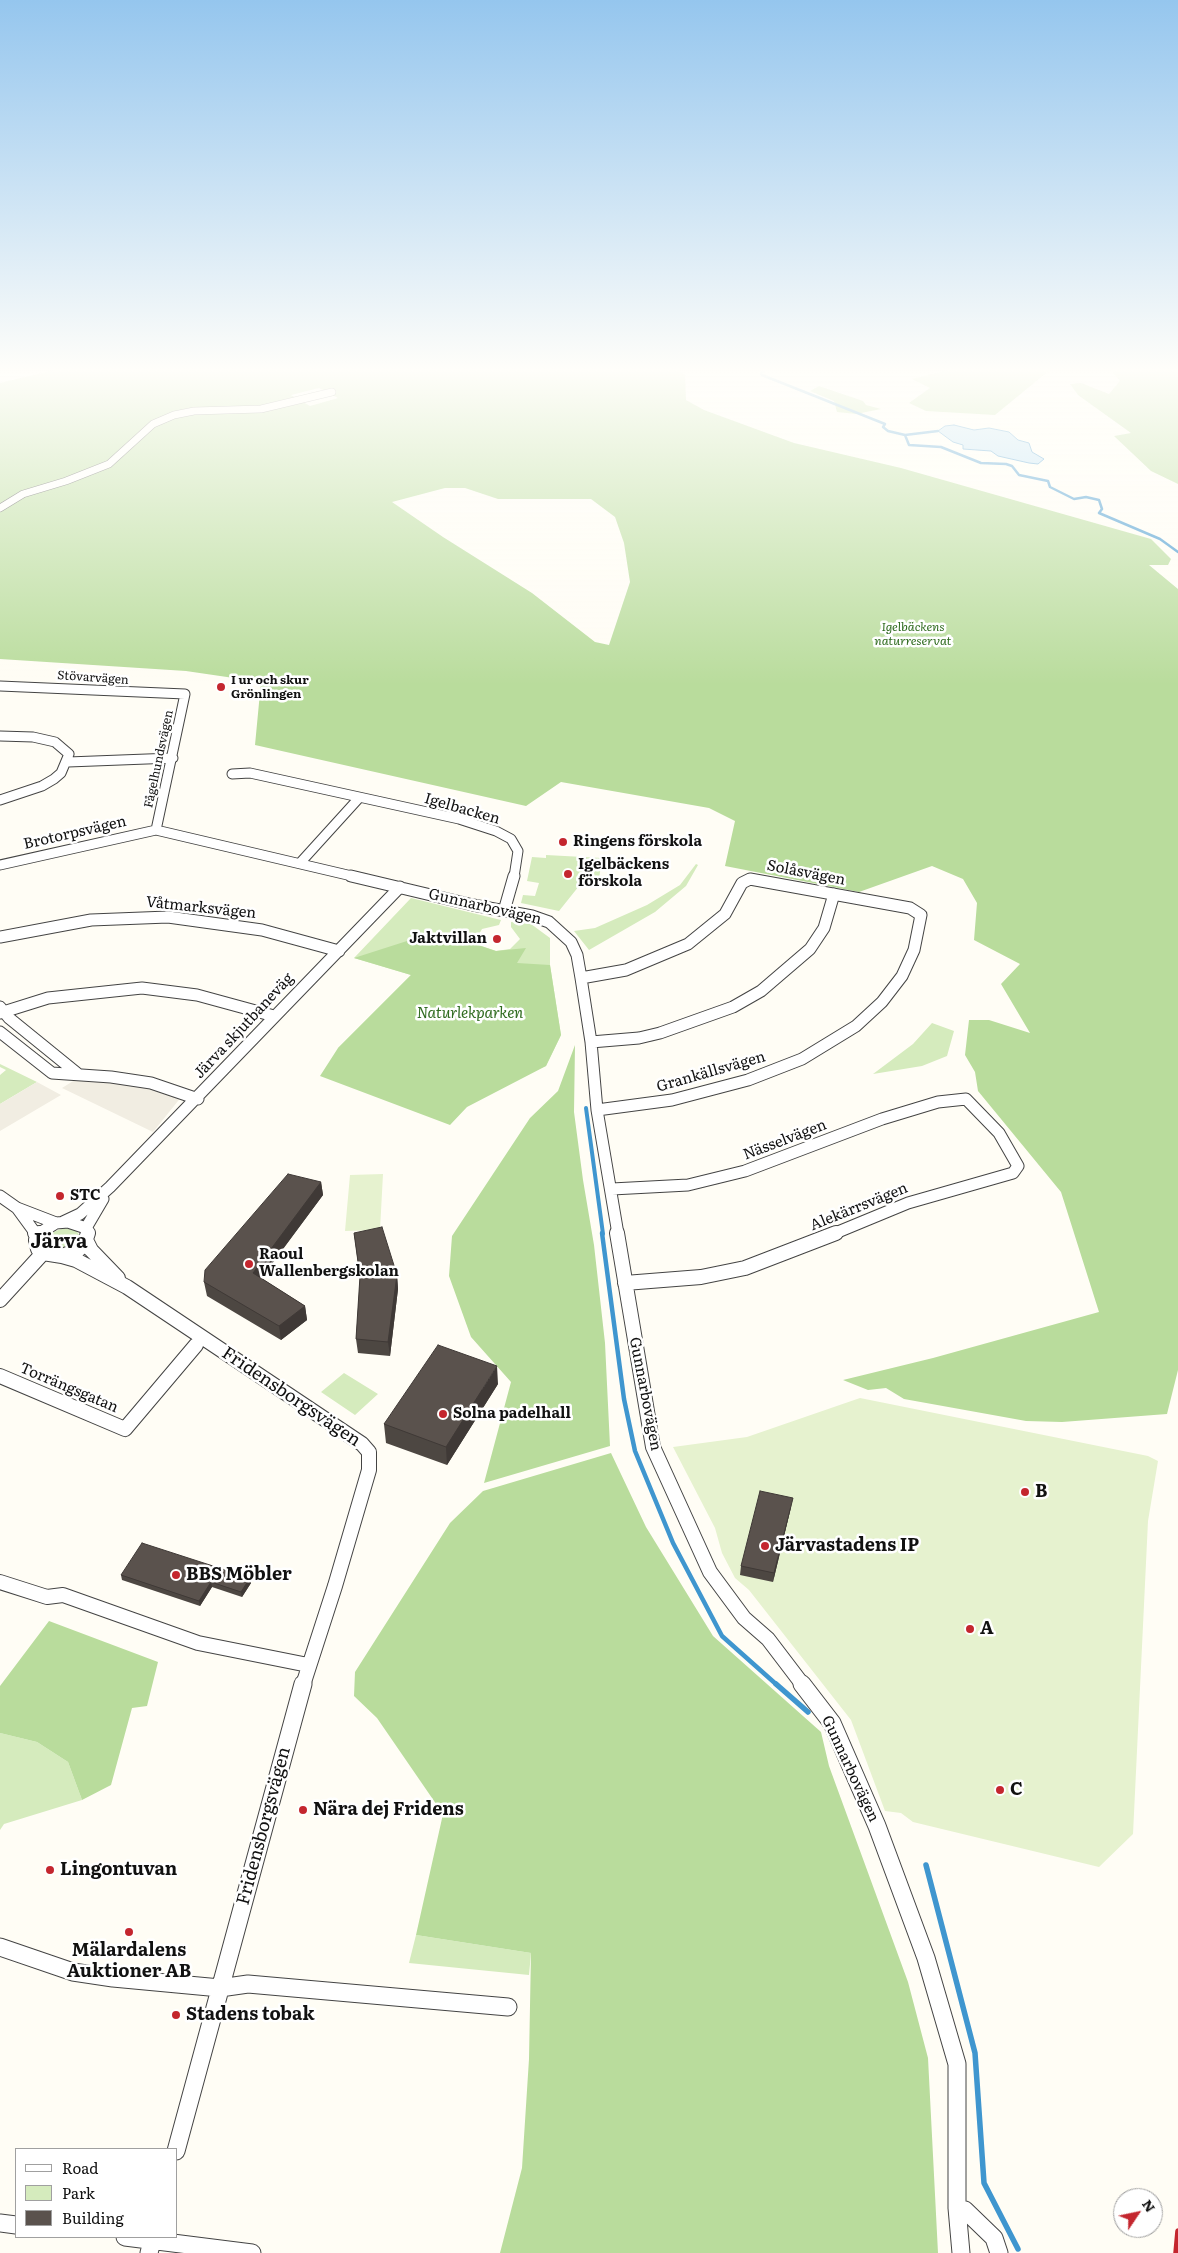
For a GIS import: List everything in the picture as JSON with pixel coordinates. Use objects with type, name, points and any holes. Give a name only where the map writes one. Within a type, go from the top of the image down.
[{"type":"street","points":[[0,508],[23,494],[79,474]]},
{"type":"street","name":"Stövarvägen","points":[[0,686],[132,694],[185,694]]},
{"type":"street","name":"Fågelhundsvägen","points":[[156,830],[173,758],[185,694]]},
{"type":"street","points":[[0,736],[33,737],[55,742],[64,747],[69,754],[68,762],[61,773],[42,786],[0,800]]},
{"type":"street","points":[[68,762],[173,758]]},
{"type":"street","name":"Igelbacken","points":[[232,774],[250,773],[478,824],[496,831],[510,839],[518,851],[517,866],[504,911]]},
{"type":"street","points":[[300,863],[360,798]]},
{"type":"street","name":"Gunnarbovägen","points":[[156,830],[532,916],[549,922],[571,942],[577,955],[581,978],[591,1042],[597,1110],[612,1189],[625,1283],[653,1447],[710,1572],[744,1618],[762,1633],[832,1723],[870,1809],[926,1958],[957,2064],[957,2208],[961,2253]]},
{"type":"street","name":"Brotorpsvägen","points":[[0,865],[156,830]]},
{"type":"street","name":"Solåsvägen","points":[[581,978],[620,972],[658,958],[688,944],[708,930],[725,914],[742,883],[750,878],[910,908]]},
{"type":"street","name":"Järva skjutbaneväg","points":[[86,1220],[110,1187],[169,1124],[198,1099],[274,1016],[400,887]]},
{"type":"street","points":[[591,1042],[638,1038],[660,1033],[733,1007],[761,990],[810,949],[824,928],[834,894]]},
{"type":"street","name":"Grankällsvägen","points":[[597,1110],[654,1104],[748,1080],[802,1059],[856,1026],[882,1002],[902,976],[914,950],[921,916],[910,908]]},
{"type":"street","name":"Våtmarksvägen","points":[[0,937],[90,920],[152,916],[210,921],[262,930],[338,951]]},
{"type":"street","points":[[1,1010],[48,998],[142,988],[197,995],[274,1016]]},
{"type":"street","points":[[1,1010],[78,1074]]},
{"type":"street","points":[[0,1032],[52,1073],[78,1074],[152,1083],[198,1099]]},
{"type":"street","name":"Nässelvägen","points":[[612,1189],[688,1185],[744,1172],[882,1119],[938,1102],[966,1099]]},
{"type":"street","name":"Alekärrsvägen","points":[[625,1283],[701,1276],[745,1268],[801,1248],[908,1203],[1013,1173],[1018,1166],[999,1133],[973,1104],[966,1099]]},
{"type":"street","points":[[0,1196],[17,1208],[59,1223],[76,1223],[86,1220],[87,1242],[78,1250],[62,1256]]},
{"type":"street","points":[[17,1208],[37,1236]]},
{"type":"street","points":[[0,1300],[43,1254],[36,1246],[37,1236],[45,1228],[59,1223]]},
{"type":"street","name":"Fridensborgsvägen","points":[[87,1242],[91,1250],[127,1287]]},
{"type":"street","name":"Fridensborgsvägen","points":[[43,1254],[76,1260],[127,1287],[354,1439],[369,1452],[369,1470],[335,1586],[308,1665],[177,2148]]},
{"type":"street","name":"Torrängsgatan","points":[[0,1376],[125,1429],[196,1345]]},
{"type":"street","points":[[0,1582],[47,1597],[63,1595],[198,1643],[308,1665]]},
{"type":"street","points":[[0,1947],[73,1972],[113,1978],[220,1988],[248,1984],[508,2007]]},
{"type":"street","points":[[957,2208],[965,2210],[994,2238],[999,2253]]},
{"type":"street","points":[[0,2223],[15,2225]]},
{"type":"street","points":[[129,2238],[151,2243],[252,2253]]},
{"type":"green space","name":"Igelbäckens naturreservat","points":[[0,474],[923,474],[1151,539],[1171,559],[1168,565],[1149,565],[1178,589],[1178,1370],[1167,1414],[1062,1422],[1026,1421],[904,1399],[886,1388],[868,1390],[843,1380],[933,1358],[1099,1312],[1061,1192],[978,1091],[975,1072],[965,1055],[969,1020],[989,1020],[1030,1033],[1001,984],[1020,964],[974,940],[977,903],[963,879],[932,866],[859,892],[725,866],[735,821],[709,808],[561,782],[526,806],[255,745],[261,682],[186,671],[0,659]],"holes":[[[445,488],[465,488],[498,499],[591,499],[615,517],[624,543],[630,582],[609,645],[595,642],[532,593],[443,537],[392,502]]]},
{"type":"green space","points":[[1158,474],[1178,474],[1178,484]]},
{"type":"green space","points":[[546,855],[602,858],[598,886],[579,886],[559,911],[521,903],[523,895],[535,896],[539,883],[527,881],[532,857],[546,858]]},
{"type":"green space","points":[[696,864],[698,865],[686,886],[655,912],[589,950],[574,931],[595,928],[647,905],[680,885]]},
{"type":"green space","name":"Naturlekparken","points":[[411,898],[501,920],[499,925],[482,929],[478,936],[464,940],[496,951],[510,949],[520,939],[511,927],[511,922],[531,924],[550,938],[550,965],[561,1035],[546,1066],[487,1090],[338,1048],[411,975],[354,958]]},
{"type":"green space","name":"Naturlekparken","points":[[463,940],[496,951],[526,948],[517,963],[550,965],[561,1035],[546,1066],[467,1107],[450,1125],[320,1076],[338,1048],[411,975],[354,958],[407,941]]},
{"type":"green space","points":[[932,1023],[954,1031],[947,1056],[922,1066],[873,1074],[913,1044]]},
{"type":"green space","points":[[575,1045],[574,1112],[594,1245],[605,1343],[610,1446],[484,1483],[511,1382],[471,1337],[449,1276],[452,1236],[530,1118],[558,1091]]},
{"type":"green space","points":[[0,1064],[37,1082],[0,1104],[0,1075],[6,1070],[0,1067]]},
{"type":"green space","points":[[383,1174],[380,1230],[345,1231],[350,1175]]},
{"type":"green space","points":[[64,1228],[75,1229],[80,1236],[80,1240],[68,1250],[52,1249],[47,1243],[47,1239],[53,1232]]},
{"type":"green space","points":[[344,1373],[378,1394],[355,1415],[321,1392]]},
{"type":"green space","points":[[860,1398],[1148,1456],[1158,1461],[1148,1521],[1133,1834],[1099,1867],[913,1822],[901,1813],[885,1811],[851,1720],[749,1590],[735,1578],[722,1553],[715,1528],[673,1447],[747,1437]]},
{"type":"green space","points":[[611,1453],[646,1527],[713,1636],[821,1732],[829,1766],[908,1982],[928,2058],[938,2253],[500,2253],[522,2168],[529,2059],[531,1953],[416,1935],[443,1814],[377,1718],[354,1696],[355,1672],[450,1523],[483,1491]]},
{"type":"green space","points":[[49,1621],[158,1662],[147,1706],[132,1708],[111,1785],[82,1800],[68,1762],[37,1742],[0,1733],[0,1686]]},
{"type":"green space","points":[[0,1733],[37,1742],[68,1762],[82,1800],[4,1824],[0,1830]]},
{"type":"green space","points":[[416,1935],[531,1953],[529,1975],[409,1963]]},
{"type":"shaded area","points":[[78,1078],[147,1086],[182,1096],[153,1132],[62,1088]]},
{"type":"shaded area","points":[[37,1082],[61,1095],[0,1131],[0,1104]]},
{"type":"building","name":"Raoul Wallenbergskolan","points":[[288,1174],[321,1182],[253,1273],[305,1306],[279,1326],[204,1282],[205,1270]]},
{"type":"building","name":"Raoul Wallenbergskolan","points":[[382,1227],[397,1275],[388,1342],[356,1339],[360,1276],[354,1233]]},
{"type":"building","name":"Solna padelhall","points":[[438,1345],[497,1366],[446,1447],[384,1424]]},
{"type":"building","name":"Järvastadens IP","points":[[760,1491],[793,1498],[774,1573],[741,1566]]},
{"type":"building","name":"BBS Möbler","points":[[142,1543],[250,1578],[241,1592],[211,1582],[199,1601],[121,1575]]},
{"type":"waterway","points":[[1018,474],[1048,481],[1050,487],[1074,499],[1086,497],[1099,500],[1102,509],[1099,513],[1160,539],[1178,552]]},
{"type":"waterway","points":[[586,1108],[603,1234]]},
{"type":"waterway","points":[[602,1233],[624,1399],[635,1451],[673,1543],[722,1636],[777,1685]]},
{"type":"waterway","points":[[776,1684],[808,1712]]},
{"type":"waterway","points":[[926,1865],[975,2053],[984,2183],[1018,2249]]},
{"type":"railway","points":[[1176,2253],[1178,2231]]},
{"type":"place","name":"I ur och skur Grönlingen","points":[[221,687]]},
{"type":"place","name":"Ringens förskola","points":[[563,842]]},
{"type":"place","name":"Igelbäckens förskola","points":[[568,874]]},
{"type":"place","name":"Jaktvillan","points":[[497,939]]},
{"type":"place","name":"STC","points":[[60,1196]]},
{"type":"place","name":"Raoul Wallenbergskolan","points":[[249,1264]]},
{"type":"place","name":"Solna padelhall","points":[[443,1414]]},
{"type":"place","name":"B","points":[[1025,1492]]},
{"type":"place","name":"Järvastadens IP","points":[[765,1546]]},
{"type":"place","name":"BBS Möbler","points":[[176,1575]]},
{"type":"place","name":"A","points":[[970,1629]]},
{"type":"place","name":"C","points":[[1000,1790]]},
{"type":"place","name":"Nära dej Fridens","points":[[303,1810]]},
{"type":"place","name":"Lingontuvan","points":[[50,1870]]},
{"type":"place","name":"Mälardalens Auktioner AB","points":[[129,1932]]},
{"type":"place","name":"Stadens tobak","points":[[176,2015]]},
{"type":"district","name":"Järva","points":[[59,1242]]}]
